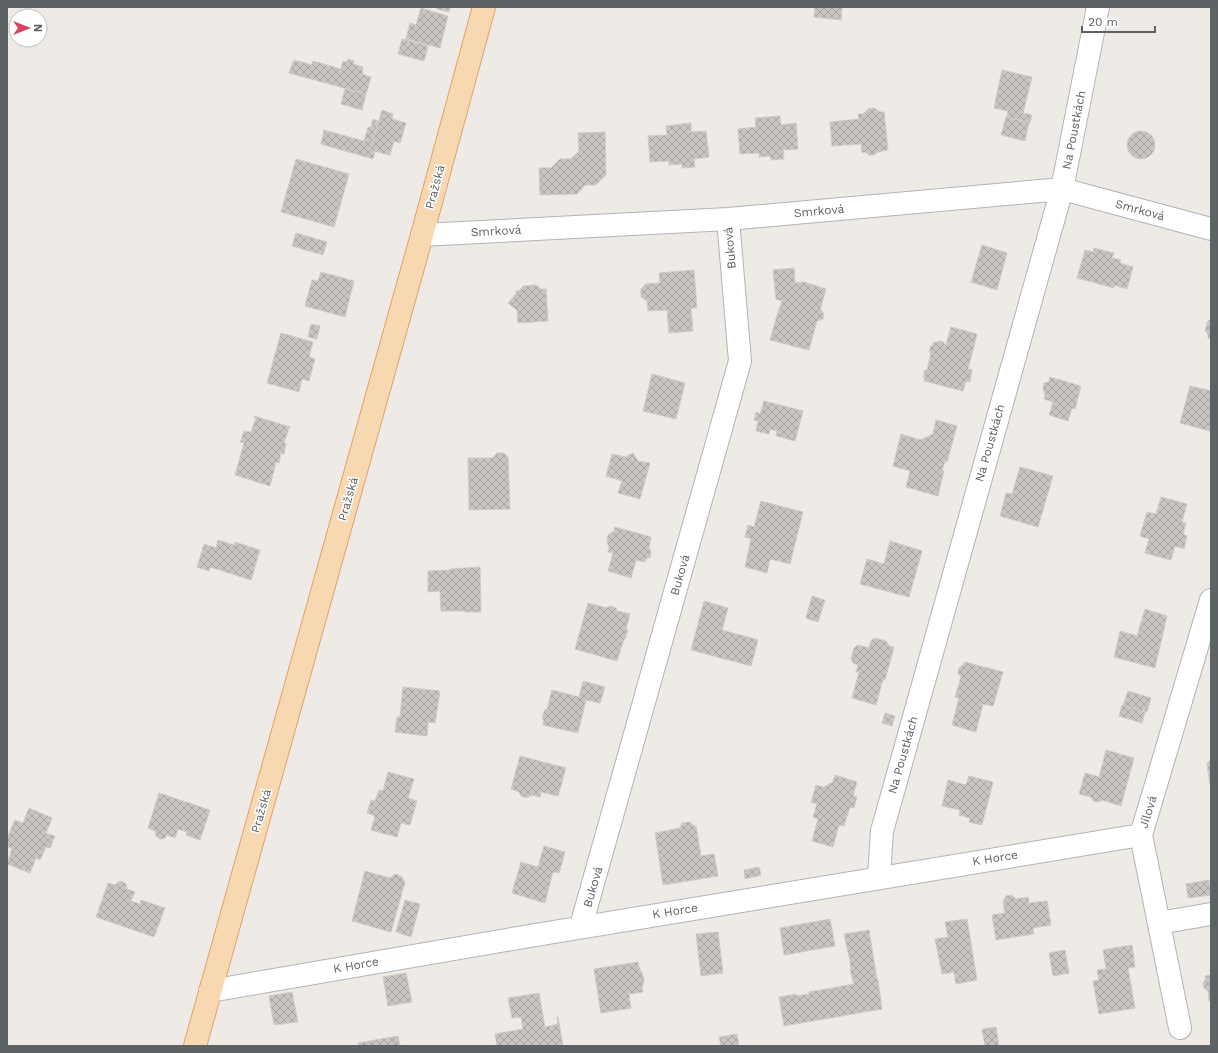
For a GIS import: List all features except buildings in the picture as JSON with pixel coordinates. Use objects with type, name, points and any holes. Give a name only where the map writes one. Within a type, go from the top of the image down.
[{"type":"main road","name":"Pražská","points":[[195,1046],[422,235],[484,7]]},
{"type":"street","name":"Na Poustkách","points":[[879,877],[882,831],[1062,189],[1098,7]]},
{"type":"street","name":"Smrková","points":[[422,235],[728,219],[1062,189],[1211,229]]},
{"type":"street","name":"Buková","points":[[582,926],[740,361],[728,219]]},
{"type":"street","name":"Jílová","points":[[1180,1028],[1141,835],[1211,600]]},
{"type":"street","name":"K Horce","points":[[210,991],[582,926],[1141,835]]},
{"type":"street","points":[[1159,923],[1211,914]]}]
